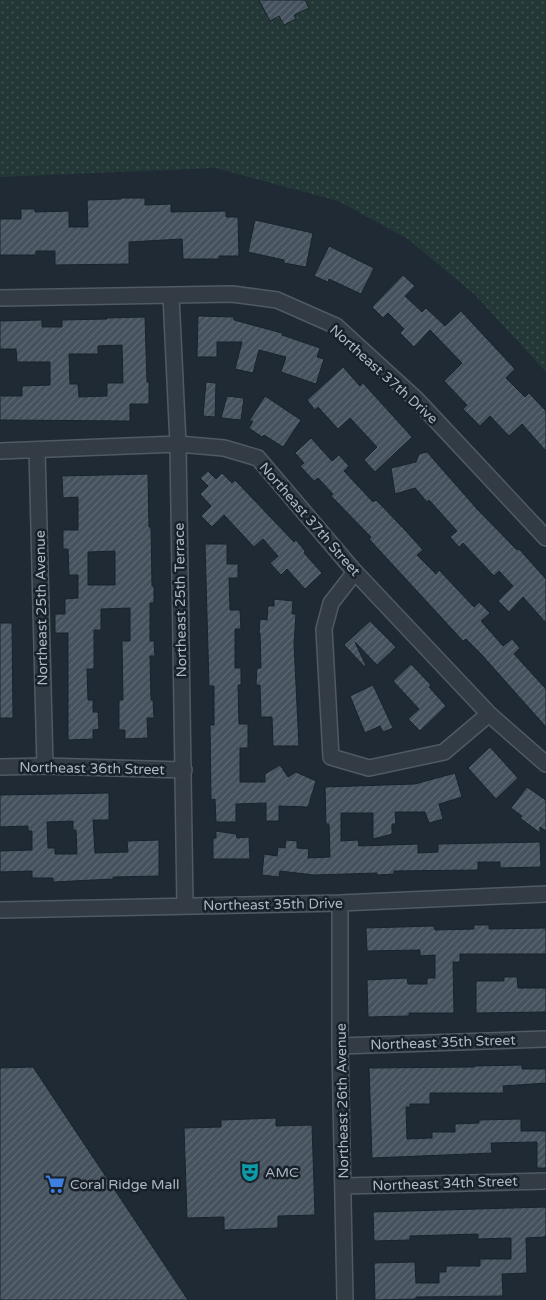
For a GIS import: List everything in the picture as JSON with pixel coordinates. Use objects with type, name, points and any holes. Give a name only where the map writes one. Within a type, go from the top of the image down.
[{"type":"street","name":"Northeast 37th Drive","points":[[0,298],[232,294],[277,300],[336,326],[417,400],[546,538]]},
{"type":"street","name":"Northeast 25th Terrace","points":[[171,295],[178,444],[185,906]]},
{"type":"street","name":"Northeast 37th Street","points":[[0,451],[178,444],[224,448],[258,458],[355,572],[489,714],[546,764]]},
{"type":"street","name":"Northeast 25th Avenue","points":[[37,450],[45,766]]},
{"type":"street","points":[[355,572],[331,604],[324,629],[331,757],[369,768],[444,752],[489,714]]},
{"type":"street","name":"Northeast 36th Street","points":[[0,767],[45,766],[184,770]]},
{"type":"street","name":"Northeast 35th Drive","points":[[0,910],[340,903],[546,894]]},
{"type":"street","name":"Northeast 26th Avenue","points":[[340,903],[340,1046],[345,1300]]},
{"type":"street","name":"Northeast 35th Street","points":[[340,1046],[546,1039]]},
{"type":"street","name":"Northeast 34th Street","points":[[343,1186],[546,1180]]},
{"type":"green space","points":[[0,0],[546,0],[546,372],[475,295],[408,239],[338,201],[215,168],[0,177]]},
{"type":"building","points":[[259,0],[305,0],[309,8],[294,15],[296,19],[284,25],[279,16],[270,21]]},
{"type":"building","points":[[145,198],[145,205],[171,204],[171,212],[226,211],[226,217],[238,217],[239,256],[219,256],[219,259],[183,259],[182,239],[129,242],[129,264],[55,265],[55,251],[36,251],[36,255],[0,255],[0,219],[21,219],[21,209],[35,209],[35,212],[69,211],[69,227],[88,227],[87,200]]},
{"type":"building","points":[[255,220],[313,233],[306,267],[284,263],[284,260],[248,252]]},
{"type":"building","points":[[329,246],[374,268],[361,294],[329,279],[328,282],[314,276]]},
{"type":"building","points":[[403,275],[415,286],[405,296],[422,312],[426,308],[445,326],[461,311],[515,369],[506,378],[525,397],[529,393],[546,411],[546,451],[522,424],[509,436],[490,416],[480,426],[463,409],[467,405],[444,381],[462,363],[430,330],[414,347],[400,333],[404,329],[388,313],[383,318],[372,307]]},
{"type":"building","points":[[198,316],[234,317],[234,320],[282,333],[282,335],[320,348],[317,357],[324,359],[316,384],[281,372],[286,357],[259,350],[253,373],[235,369],[242,342],[217,342],[217,357],[197,357]]},
{"type":"building","points":[[145,317],[149,404],[130,404],[130,421],[0,420],[0,396],[22,396],[22,386],[50,385],[50,362],[17,362],[16,349],[0,349],[0,321],[42,320],[42,327],[62,327],[62,320]],"holes":[[[122,345],[123,383],[107,383],[107,396],[79,397],[78,384],[70,384],[69,354],[98,354],[98,346]]]},
{"type":"building","points":[[343,367],[360,386],[363,383],[412,437],[375,472],[364,460],[377,447],[350,418],[338,429],[318,407],[315,410],[307,400]]},
{"type":"building","points":[[206,382],[216,383],[215,417],[203,416]]},
{"type":"building","points":[[227,396],[244,398],[241,420],[221,418]]},
{"type":"building","points":[[265,396],[301,420],[283,447],[264,435],[262,437],[249,428],[253,421],[249,421]]},
{"type":"building","points":[[311,438],[332,461],[339,455],[349,466],[344,471],[373,502],[376,500],[423,550],[417,555],[436,574],[439,570],[474,607],[479,602],[490,613],[481,621],[503,646],[512,639],[520,648],[514,654],[546,689],[546,727],[481,654],[466,639],[463,641],[369,539],[371,537],[331,496],[333,494],[318,478],[314,481],[300,466],[304,463],[295,453]]},
{"type":"building","points":[[427,452],[477,509],[517,550],[519,549],[546,579],[546,623],[523,597],[509,612],[498,601],[513,586],[499,571],[494,576],[463,543],[459,547],[450,537],[457,531],[429,500],[427,502],[415,488],[395,494],[391,468],[416,462],[419,454]]},
{"type":"building","points":[[208,471],[216,479],[222,473],[232,483],[235,480],[294,542],[296,540],[305,551],[304,553],[322,573],[305,589],[287,569],[281,575],[270,563],[278,556],[263,539],[254,547],[224,515],[212,527],[201,516],[211,506],[200,494],[208,486],[200,478]]},
{"type":"building","points":[[148,474],[152,586],[154,586],[154,603],[150,603],[150,641],[154,641],[155,656],[150,656],[151,700],[153,700],[154,718],[147,718],[148,738],[125,739],[125,730],[119,730],[119,700],[123,700],[122,641],[130,641],[130,608],[101,609],[101,630],[94,630],[94,669],[87,669],[88,700],[93,700],[93,712],[98,712],[99,729],[93,730],[93,739],[68,740],[68,633],[55,633],[55,614],[65,614],[65,599],[78,598],[78,575],[69,575],[68,549],[63,549],[63,530],[78,530],[78,497],[63,498],[62,476]],"holes":[[[115,551],[115,585],[88,585],[88,552]]]},
{"type":"building","points":[[205,544],[227,544],[227,564],[238,564],[238,578],[229,578],[230,610],[240,610],[241,629],[235,629],[235,668],[241,668],[241,685],[238,685],[239,724],[248,724],[248,748],[240,748],[240,782],[265,782],[265,774],[280,765],[288,777],[296,772],[316,781],[308,807],[279,806],[279,821],[266,821],[266,803],[236,804],[236,822],[216,822],[215,799],[211,800],[210,725],[214,725],[214,686],[209,686]]},
{"type":"building","points":[[274,599],[293,601],[292,614],[296,614],[294,644],[299,746],[273,746],[272,717],[261,717],[260,685],[256,685],[257,668],[261,668],[260,619],[267,620],[268,606],[274,606]]},
{"type":"building","points":[[370,621],[396,647],[377,665],[355,642],[365,667],[344,645]]},
{"type":"building","points":[[0,623],[12,623],[13,718],[0,718]]},
{"type":"building","points":[[411,664],[431,685],[429,687],[446,706],[420,731],[408,719],[419,709],[393,681]]},
{"type":"building","points":[[373,685],[393,728],[383,732],[380,726],[365,733],[350,696]]},
{"type":"building","points":[[490,747],[518,778],[496,799],[468,768]]},
{"type":"building","points":[[455,773],[462,797],[439,804],[443,819],[429,823],[425,812],[395,812],[396,824],[392,824],[392,834],[373,839],[373,813],[341,813],[341,841],[358,840],[359,846],[418,844],[418,853],[438,852],[438,844],[540,842],[541,867],[500,868],[500,862],[478,862],[478,870],[394,871],[394,874],[377,875],[377,873],[314,875],[280,871],[279,877],[262,875],[264,854],[277,856],[278,847],[285,848],[286,840],[297,841],[297,848],[309,849],[308,858],[330,857],[329,824],[326,824],[325,787],[415,784]]},
{"type":"building","points":[[527,787],[546,800],[546,831],[540,827],[540,833],[520,818],[522,816],[511,808]]},
{"type":"building","points":[[109,793],[109,820],[93,820],[95,853],[128,852],[127,841],[159,840],[159,876],[113,877],[113,879],[53,882],[53,878],[32,878],[32,871],[0,872],[0,851],[32,850],[32,831],[28,831],[28,826],[0,827],[0,795]],"holes":[[[73,821],[73,830],[76,830],[77,854],[55,854],[55,848],[48,848],[47,822]]]},
{"type":"building","points":[[216,831],[236,834],[237,838],[249,837],[250,859],[213,859],[213,838],[216,838]]},
{"type":"building","points":[[474,925],[489,925],[489,929],[546,928],[546,954],[460,954],[460,962],[453,962],[454,1013],[409,1013],[409,1016],[368,1017],[367,980],[407,978],[408,984],[427,984],[427,978],[435,978],[435,955],[420,956],[420,950],[367,951],[366,928],[434,926],[435,930],[474,929]]},
{"type":"building","points":[[504,977],[517,977],[518,988],[546,988],[546,1012],[476,1013],[476,981],[504,981]]},
{"type":"building","points":[[522,1065],[522,1069],[546,1069],[546,1083],[503,1086],[504,1093],[430,1093],[430,1104],[410,1104],[410,1107],[406,1107],[407,1139],[432,1138],[432,1132],[455,1132],[455,1124],[479,1123],[479,1120],[521,1119],[521,1131],[546,1131],[546,1168],[537,1168],[537,1142],[491,1143],[492,1153],[372,1158],[369,1068]]},
{"type":"building","name":"Coral Ridge Mall","points":[[33,1067],[188,1300],[0,1300],[0,1068]]},
{"type":"building","name":"AMC","points":[[276,1118],[276,1126],[312,1125],[315,1215],[278,1216],[278,1228],[224,1230],[224,1217],[187,1218],[184,1128],[221,1127],[221,1120]]},
{"type":"building","points":[[546,1207],[546,1235],[544,1237],[526,1238],[527,1273],[502,1274],[503,1296],[416,1297],[416,1299],[375,1300],[374,1263],[415,1262],[416,1283],[439,1283],[439,1272],[446,1272],[446,1266],[480,1266],[480,1259],[511,1259],[511,1238],[478,1239],[478,1234],[410,1236],[410,1240],[374,1241],[373,1212]]},
{"type":"place","name":"AMC","points":[[250,1172]]},
{"type":"place","name":"Coral Ridge Mall","points":[[55,1184]]}]
